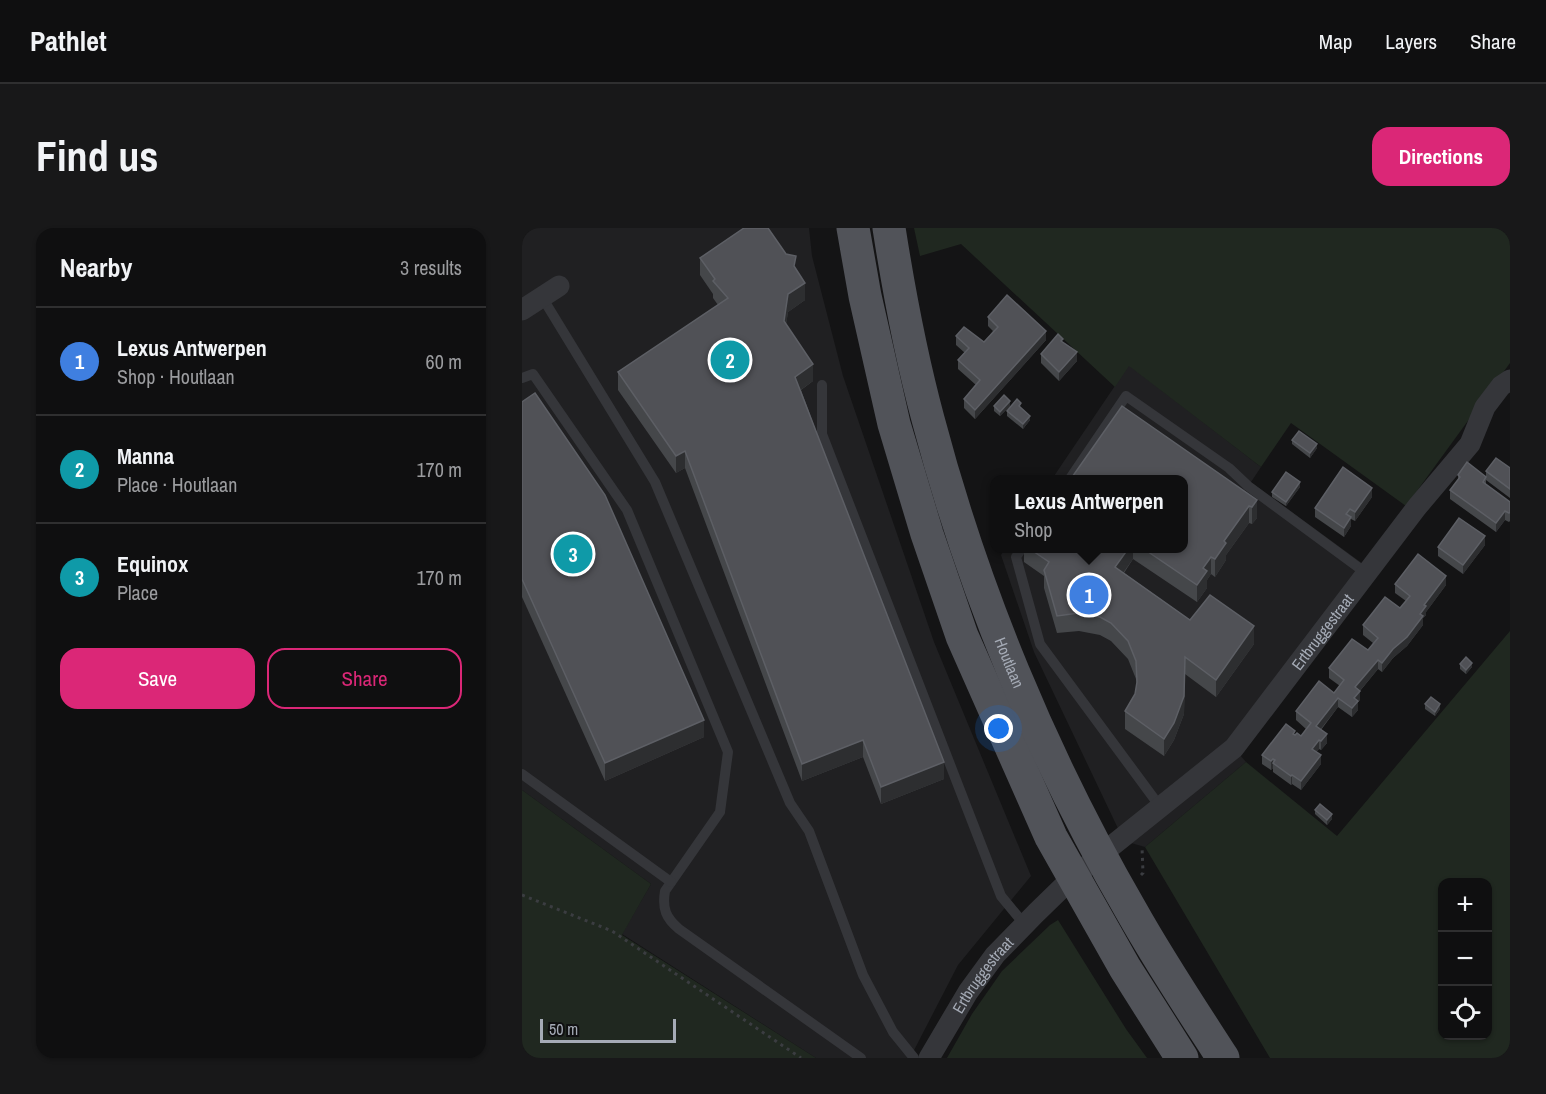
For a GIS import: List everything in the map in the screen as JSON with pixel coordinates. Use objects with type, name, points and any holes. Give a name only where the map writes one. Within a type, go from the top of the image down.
[{"type":"main road","name":"Houtlaan","points":[[853,228],[865,296],[894,424],[962,636],[1051,837],[1125,968],[1182,1058]]},
{"type":"main road","name":"Houtlaan","points":[[889,228],[899,289],[928,419],[962,530],[992,615],[1035,722],[1101,855],[1151,944],[1223,1058]]},
{"type":"street","points":[[522,310],[550,291]]},
{"type":"street","name":"Ertbruggestraat","points":[[930,1058],[968,992],[995,955],[1073,878],[1234,748],[1417,507],[1470,444],[1485,407],[1510,380]]},
{"type":"lane","points":[[550,291],[655,482],[790,803],[810,831],[863,975],[893,1032],[914,1058]]},
{"type":"lane","points":[[522,378],[533,374],[627,510],[728,752],[720,812],[665,891],[663,904],[665,915],[671,922],[861,1058]]},
{"type":"lane","points":[[822,385],[822,434],[1001,896],[1025,925]]},
{"type":"lane","points":[[1072,475],[1126,396],[1229,468],[1248,486],[1366,573]]},
{"type":"lane","points":[[1019,553],[1016,557],[1040,644],[1161,808]]},
{"type":"lane","points":[[522,774],[671,882]]},
{"type":"path","points":[[522,895],[612,931],[801,1058]]},
{"type":"shaded area","points":[[522,228],[809,228],[812,256],[843,376],[934,642],[1031,876],[958,965],[910,1058],[816,1058],[622,934],[651,884],[522,790]]},
{"type":"shaded area","points":[[914,228],[1510,228],[1510,363],[1406,506],[1291,423],[1261,467],[1129,366],[1115,387],[961,244],[920,256]]},
{"type":"shaded area","points":[[1129,365],[1261,467],[1251,482],[1370,569],[1234,748],[1246,762],[1145,847],[1124,841],[1034,652],[1001,555],[1002,553],[1188,553],[1188,475],[1055,475]]},
{"type":"shaded area","points":[[1510,631],[1510,1058],[1270,1058],[1145,847],[1246,762],[1337,836]]},
{"type":"shaded area","points":[[522,790],[651,884],[622,935],[816,1058],[522,1058]]},
{"type":"shaded area","points":[[1058,920],[1126,1029],[1147,1058],[947,1058],[972,1014],[1002,971]]},
{"type":"building","points":[[744,228],[768,228],[786,254],[796,256],[794,266],[805,283],[788,294],[784,321],[813,364],[795,377],[944,762],[881,787],[863,740],[802,764],[685,451],[676,456],[618,372],[728,298],[713,281],[715,279],[700,258]]},
{"type":"building","points":[[1007,295],[1046,331],[975,410],[964,399],[980,380],[958,360],[969,348],[956,336],[964,327],[984,342],[998,327],[988,317]]},
{"type":"building","points":[[1058,334],[1063,339],[1061,341],[1077,352],[1059,372],[1041,354]]},
{"type":"building","points":[[535,393],[605,495],[704,720],[605,763],[522,579],[522,402]]},
{"type":"building","points":[[1004,395],[1010,401],[1000,412],[994,406]]},
{"type":"building","points":[[1017,399],[1021,403],[1019,406],[1030,416],[1023,424],[1007,411]]},
{"type":"building","points":[[1122,406],[1257,500],[1252,507],[1249,506],[1224,541],[1226,543],[1215,559],[1211,557],[1203,568],[1207,571],[1197,585],[1150,553],[1188,553],[1188,475],[1074,475]]},
{"type":"building","points":[[1299,431],[1317,444],[1310,453],[1292,440]]},
{"type":"building","points":[[1496,458],[1510,468],[1510,489],[1486,471]]},
{"type":"building","points":[[1467,462],[1486,477],[1483,482],[1510,502],[1510,512],[1505,511],[1496,523],[1450,490],[1460,477],[1458,475]]},
{"type":"building","points":[[1343,467],[1372,488],[1355,512],[1350,509],[1346,514],[1351,517],[1344,528],[1315,508]]},
{"type":"building","points":[[1286,472],[1300,482],[1286,502],[1272,492]]},
{"type":"building","points":[[1459,518],[1485,536],[1463,565],[1438,547]]},
{"type":"building","points":[[1036,553],[1125,553],[1115,567],[1190,620],[1210,595],[1254,626],[1216,680],[1185,657],[1184,696],[1174,723],[1164,739],[1125,711],[1135,694],[1137,682],[1136,661],[1128,641],[1111,623],[1100,617],[1079,613],[1057,616],[1044,570],[1049,562]]},
{"type":"building","points":[[1418,554],[1446,576],[1424,605],[1426,606],[1420,614],[1423,616],[1407,637],[1382,663],[1378,660],[1355,687],[1360,691],[1354,698],[1358,701],[1352,708],[1338,698],[1316,726],[1327,734],[1312,749],[1321,755],[1301,781],[1291,776],[1273,763],[1275,760],[1271,761],[1262,755],[1286,724],[1295,731],[1293,734],[1297,733],[1301,736],[1311,723],[1296,711],[1319,681],[1334,693],[1344,680],[1329,668],[1352,639],[1368,650],[1378,638],[1363,625],[1385,597],[1400,608],[1410,596],[1395,584]]},
{"type":"building","points":[[1466,657],[1472,663],[1466,670],[1460,664]]},
{"type":"building","points":[[1431,697],[1440,704],[1435,712],[1425,704]]},
{"type":"building","points":[[1320,804],[1332,814],[1327,820],[1315,810]]},
{"type":"place","name":"Manna","points":[[730,360]]},
{"type":"place","name":"Equinox","points":[[573,554]]},
{"type":"place","name":"Lexus Antwerpen","points":[[1089,595]]}]
